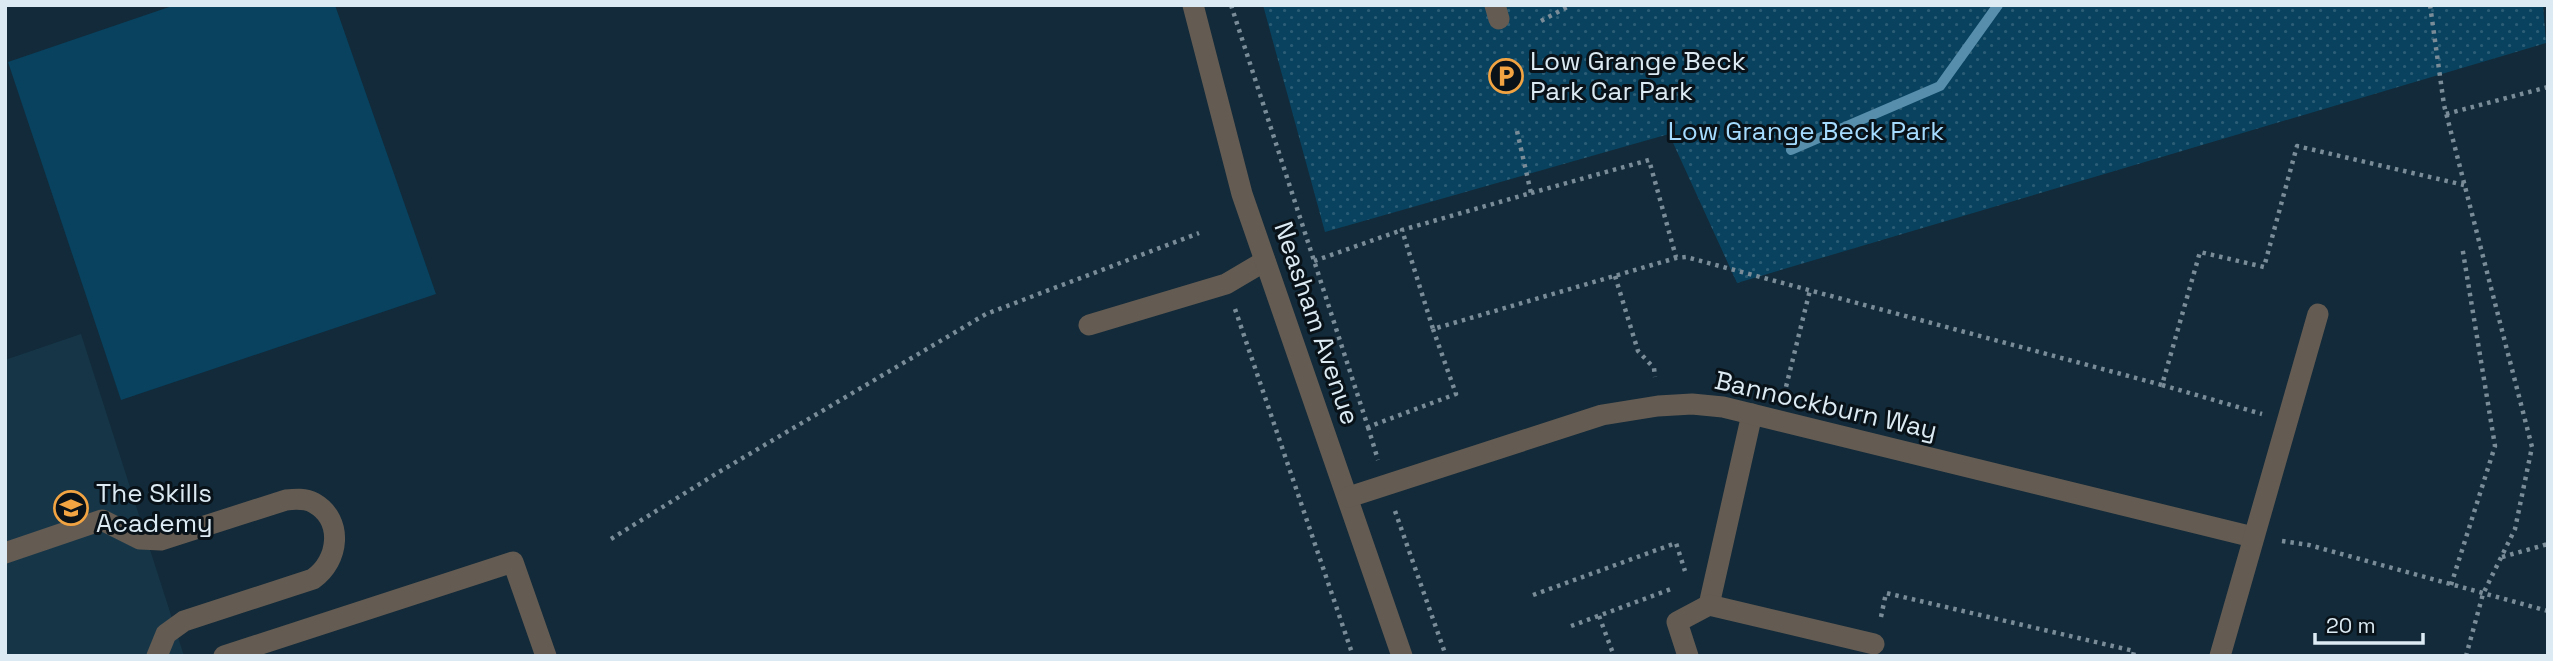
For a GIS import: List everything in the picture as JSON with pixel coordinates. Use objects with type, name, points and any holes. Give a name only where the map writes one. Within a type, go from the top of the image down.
[{"type":"street","name":"Neasham Avenue","points":[[1193,5],[1242,194],[1402,656]]},
{"type":"street","points":[[1089,325],[1226,285],[1265,261]]},
{"type":"street","points":[[2220,656],[2318,314]]},
{"type":"street","name":"Bannockburn Way","points":[[1349,497],[1602,415],[1658,405],[1692,404],[1723,407],[2253,537]]},
{"type":"street","points":[[1709,605],[1752,414]]},
{"type":"street","points":[[5,553],[102,520],[140,538],[162,540],[286,500],[300,499],[314,503],[333,525],[335,543],[327,567],[322,573],[313,579],[184,621],[166,634],[157,656]]},
{"type":"street","points":[[223,656],[513,562],[546,656]]},
{"type":"street","points":[[1688,656],[1677,622],[1709,605],[1874,644]]},
{"type":"path","points":[[1231,5],[1385,485],[1446,656]]},
{"type":"path","points":[[1541,21],[1571,5]]},
{"type":"path","points":[[2430,5],[2446,114],[2532,447],[2515,529],[2483,594],[2466,656]]},
{"type":"path","points":[[2446,114],[2548,87]]},
{"type":"path","points":[[1517,131],[1531,193]]},
{"type":"path","points":[[2162,385],[2200,251],[2264,267],[2297,145],[2464,185]]},
{"type":"path","points":[[1314,261],[1402,230],[1649,160],[1676,258]]},
{"type":"path","points":[[1367,427],[1456,394],[1402,230]]},
{"type":"path","points":[[611,539],[986,314],[1199,233]]},
{"type":"path","points":[[2451,585],[2495,446],[2462,246]]},
{"type":"path","points":[[1433,329],[1615,275],[1686,257],[2287,421]]},
{"type":"path","points":[[1615,275],[1638,351],[1654,368],[1658,405]]},
{"type":"path","points":[[1226,285],[1353,656]]},
{"type":"path","points":[[1777,420],[1810,290]]},
{"type":"path","points":[[2253,537],[2309,544],[2548,611]]},
{"type":"path","points":[[1533,595],[1676,543],[1686,572],[1686,583],[1571,626]]},
{"type":"path","points":[[2501,558],[2548,544]]},
{"type":"path","points":[[1686,572],[1716,577]]},
{"type":"path","points":[[1874,644],[1886,593],[2134,651],[2133,656]]},
{"type":"path","points":[[1599,616],[1614,656]]},
{"type":"shaded area","name":"The Skills Academy","points":[[81,334],[184,656],[5,656],[5,360]]},
{"type":"green space","points":[[175,5],[335,5],[436,294],[121,400],[8,62]]},
{"type":"green space","name":"Low Grange Beck Park","points":[[1263,5],[2543,5],[2546,43],[1737,283],[1669,134],[1325,232]]},
{"type":"waterway","points":[[1791,150],[1940,86],[1998,5]]},
{"type":"place","name":"Low Grange Beck Park Car Park","points":[[1506,76]]},
{"type":"place","name":"The Skills Academy","points":[[71,508]]}]
